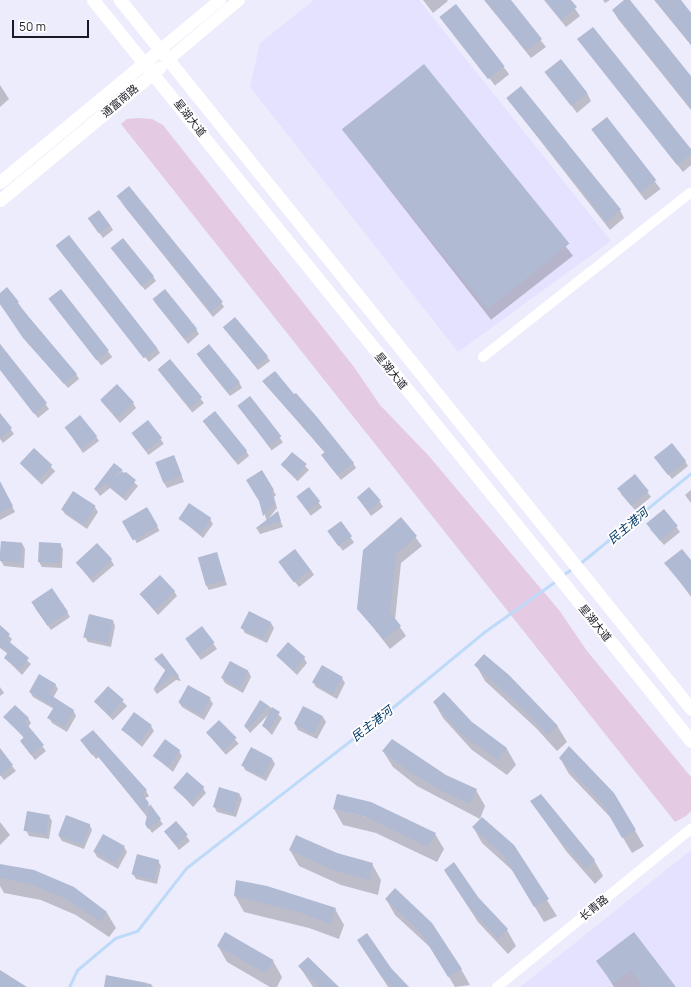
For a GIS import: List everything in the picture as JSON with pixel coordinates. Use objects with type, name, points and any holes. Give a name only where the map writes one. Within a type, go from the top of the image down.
[{"type":"main road","name":"星湖大道","points":[[93,0],[154,72],[406,389],[691,741]]},
{"type":"main road","name":"星湖大道","points":[[120,0],[691,709]]},
{"type":"main road","name":"通富南路","points":[[0,200],[154,72],[164,55],[220,0]]},
{"type":"main road","name":"通富南路","points":[[0,182],[145,61],[164,55],[239,0]]},
{"type":"street","points":[[483,357],[691,192]]},
{"type":"street","name":"长青路","points":[[497,987],[691,829]]},
{"type":"shaded area","points":[[314,0],[419,0],[611,241],[458,352],[250,87],[260,43]]},
{"type":"shaded area","points":[[127,119],[152,119],[163,125],[354,367],[380,405],[428,455],[559,610],[587,651],[691,777],[691,811],[686,816],[675,822],[121,124]]},
{"type":"shaded area","points":[[691,850],[691,987],[520,987]]},
{"type":"building","points":[[485,0],[511,0],[542,39],[526,51]]},
{"type":"building","points":[[545,0],[571,0],[577,7],[561,20]]},
{"type":"building","points":[[624,0],[630,0],[691,76],[691,109],[612,10]]},
{"type":"building","points":[[655,0],[681,0],[691,13],[691,45]]},
{"type":"building","points":[[456,4],[505,66],[488,79],[439,17]]},
{"type":"building","points":[[593,27],[691,149],[691,154],[677,165],[577,39]]},
{"type":"building","points":[[561,59],[587,93],[571,106],[544,72]]},
{"type":"building","points":[[424,64],[569,244],[488,310],[342,130]]},
{"type":"building","points":[[521,86],[621,210],[606,222],[506,98]]},
{"type":"building","points":[[607,117],[656,180],[640,192],[591,129]]},
{"type":"building","points":[[129,186],[223,302],[210,312],[117,196]]},
{"type":"building","points":[[99,210],[110,225],[99,234],[88,218]]},
{"type":"building","points":[[69,235],[157,348],[144,358],[56,245]]},
{"type":"building","points":[[123,238],[154,276],[141,286],[111,248]]},
{"type":"building","points":[[7,287],[19,302],[17,303],[77,374],[64,384],[23,338],[0,304],[0,293]]},
{"type":"building","points":[[61,289],[109,350],[96,360],[48,299]]},
{"type":"building","points":[[165,289],[197,329],[185,339],[153,299]]},
{"type":"building","points":[[235,317],[268,356],[256,366],[223,327]]},
{"type":"building","points":[[0,344],[47,403],[34,414],[0,370]]},
{"type":"building","points":[[209,344],[240,382],[227,392],[197,354]]},
{"type":"building","points":[[170,359],[202,397],[190,408],[158,369]]},
{"type":"building","points":[[275,371],[294,394],[296,393],[317,417],[354,463],[337,475],[321,455],[325,452],[262,381]]},
{"type":"building","points":[[117,384],[134,402],[117,418],[100,400]]},
{"type":"building","points":[[250,396],[281,436],[269,446],[237,406]]},
{"type":"building","points":[[215,411],[247,451],[235,461],[203,421]]},
{"type":"building","points":[[0,413],[12,428],[0,438]]},
{"type":"building","points":[[80,415],[97,436],[81,449],[64,428]]},
{"type":"building","points":[[148,420],[162,438],[146,451],[131,433]]},
{"type":"building","points":[[672,443],[686,461],[668,475],[654,457]]},
{"type":"building","points":[[34,448],[52,465],[38,480],[20,463]]},
{"type":"building","points":[[292,452],[307,464],[296,477],[281,465]]},
{"type":"building","points":[[174,455],[182,476],[163,483],[155,462]]},
{"type":"building","points":[[114,463],[123,470],[114,477],[126,472],[136,480],[123,497],[106,483],[96,491],[94,489]]},
{"type":"building","points":[[262,470],[274,490],[271,491],[275,503],[263,516],[259,501],[246,480]]},
{"type":"building","points":[[635,474],[649,491],[631,506],[617,488]]},
{"type":"building","points":[[0,481],[13,506],[0,513]]},
{"type":"building","points":[[309,487],[320,501],[307,511],[296,497]]},
{"type":"building","points":[[369,487],[381,501],[369,511],[357,497]]},
{"type":"building","points":[[73,491],[96,506],[84,524],[61,509]]},
{"type":"building","points":[[189,503],[211,518],[201,534],[178,519]]},
{"type":"building","points":[[147,507],[158,526],[133,541],[122,522]]},
{"type":"building","points":[[664,509],[678,526],[660,541],[646,523]]},
{"type":"building","points":[[278,511],[281,521],[256,529],[256,528]]},
{"type":"building","points":[[401,517],[417,536],[396,554],[390,612],[401,626],[384,640],[357,609],[363,550]]},
{"type":"building","points":[[341,521],[352,536],[338,546],[327,531]]},
{"type":"building","points":[[1,541],[22,543],[20,563],[0,561]]},
{"type":"building","points":[[39,542],[61,543],[60,563],[38,562]]},
{"type":"building","points":[[97,543],[112,559],[91,579],[76,563]]},
{"type":"building","points":[[295,549],[311,570],[294,582],[278,562]]},
{"type":"building","points":[[682,549],[691,560],[691,595],[664,563]]},
{"type":"building","points":[[217,552],[225,580],[206,585],[198,558]]},
{"type":"building","points":[[160,575],[175,591],[155,610],[140,594]]},
{"type":"building","points":[[52,588],[68,612],[47,626],[31,602]]},
{"type":"building","points":[[249,611],[271,622],[263,639],[240,628]]},
{"type":"building","points":[[89,614],[113,620],[107,643],[83,637]]},
{"type":"building","points":[[0,625],[10,634],[6,639],[29,658],[19,670],[4,658],[8,652],[0,646]]},
{"type":"building","points":[[202,626],[215,643],[198,655],[185,639]]},
{"type":"building","points":[[288,642],[305,657],[294,671],[276,656]]},
{"type":"building","points":[[162,653],[179,676],[177,678],[173,675],[153,690],[166,669],[154,659]]},
{"type":"building","points":[[484,654],[509,675],[558,726],[547,735],[526,712],[474,665]]},
{"type":"building","points":[[230,661],[249,671],[240,688],[221,678]]},
{"type":"building","points":[[322,665],[343,677],[333,694],[312,682]]},
{"type":"building","points":[[39,674],[56,684],[49,694],[74,710],[64,727],[47,718],[54,707],[29,692]]},
{"type":"building","points":[[188,685],[211,698],[201,715],[178,702]]},
{"type":"building","points":[[108,686],[124,700],[110,716],[94,702]]},
{"type":"building","points":[[444,692],[472,722],[507,748],[498,760],[461,734],[433,702]]},
{"type":"building","points":[[260,700],[269,706],[247,729],[244,726]]},
{"type":"building","points":[[15,705],[29,718],[25,722],[44,745],[31,755],[20,741],[24,737],[3,717]]},
{"type":"building","points":[[303,706],[323,716],[314,734],[294,724]]},
{"type":"building","points":[[272,707],[280,712],[269,730],[262,726]]},
{"type":"building","points":[[134,712],[152,725],[139,743],[121,730]]},
{"type":"building","points":[[219,720],[237,738],[224,750],[206,733]]},
{"type":"building","points":[[93,730],[147,790],[142,794],[149,803],[144,812],[95,753],[92,755],[80,740]]},
{"type":"building","points":[[165,739],[180,750],[168,767],[153,756]]},
{"type":"building","points":[[392,739],[446,775],[477,789],[470,804],[440,790],[407,770],[382,751]]},
{"type":"building","points":[[569,746],[614,793],[636,830],[622,838],[602,803],[559,758]]},
{"type":"building","points":[[251,747],[272,758],[262,777],[241,766]]},
{"type":"building","points":[[0,748],[13,765],[0,776]]},
{"type":"building","points":[[187,772],[204,787],[191,803],[173,788]]},
{"type":"building","points":[[219,787],[239,793],[233,813],[213,807]]},
{"type":"building","points":[[337,794],[371,802],[436,833],[428,847],[366,817],[333,809]]},
{"type":"building","points":[[541,794],[595,860],[586,869],[555,835],[530,801]]},
{"type":"building","points":[[150,804],[161,819],[148,829],[145,824]]},
{"type":"building","points":[[27,811],[50,815],[46,835],[24,831]]},
{"type":"building","points":[[66,815],[90,824],[82,845],[58,836]]},
{"type":"building","points":[[482,817],[514,845],[549,899],[534,907],[503,855],[472,827]]},
{"type":"building","points":[[176,821],[188,835],[176,845],[164,831]]},
{"type":"building","points":[[103,834],[125,846],[115,864],[93,851]]},
{"type":"building","points":[[296,835],[337,853],[373,863],[369,880],[331,869],[289,850]]},
{"type":"building","points":[[137,854],[159,860],[154,880],[132,874]]},
{"type":"building","points":[[454,862],[478,897],[508,929],[498,939],[468,906],[444,870]]},
{"type":"building","points":[[0,864],[34,870],[74,887],[107,912],[100,922],[66,899],[31,884],[0,878]]},
{"type":"building","points":[[236,880],[267,886],[336,908],[330,924],[299,912],[234,896]]},
{"type":"building","points":[[395,888],[432,923],[462,969],[448,977],[421,933],[385,899]]},
{"type":"building","points":[[225,932],[273,960],[265,974],[217,946]]},
{"type":"building","points":[[634,932],[676,987],[643,987],[631,970],[613,984],[596,961]]},
{"type":"building","points":[[367,933],[391,968],[409,987],[392,987],[381,976],[357,940]]},
{"type":"building","points":[[308,957],[339,987],[319,987],[298,966]]},
{"type":"building","points":[[0,970],[27,987],[0,987]]},
{"type":"building","points":[[106,975],[147,983],[147,987],[104,987]]},
{"type":"waterway","name":"民主港河","points":[[579,564],[691,473]]},
{"type":"waterway","name":"民主港河","points":[[561,576],[573,568]]},
{"type":"waterway","name":"民主港河","points":[[69,987],[77,970],[115,938],[137,931],[186,868],[382,716],[484,632],[557,580]]}]
